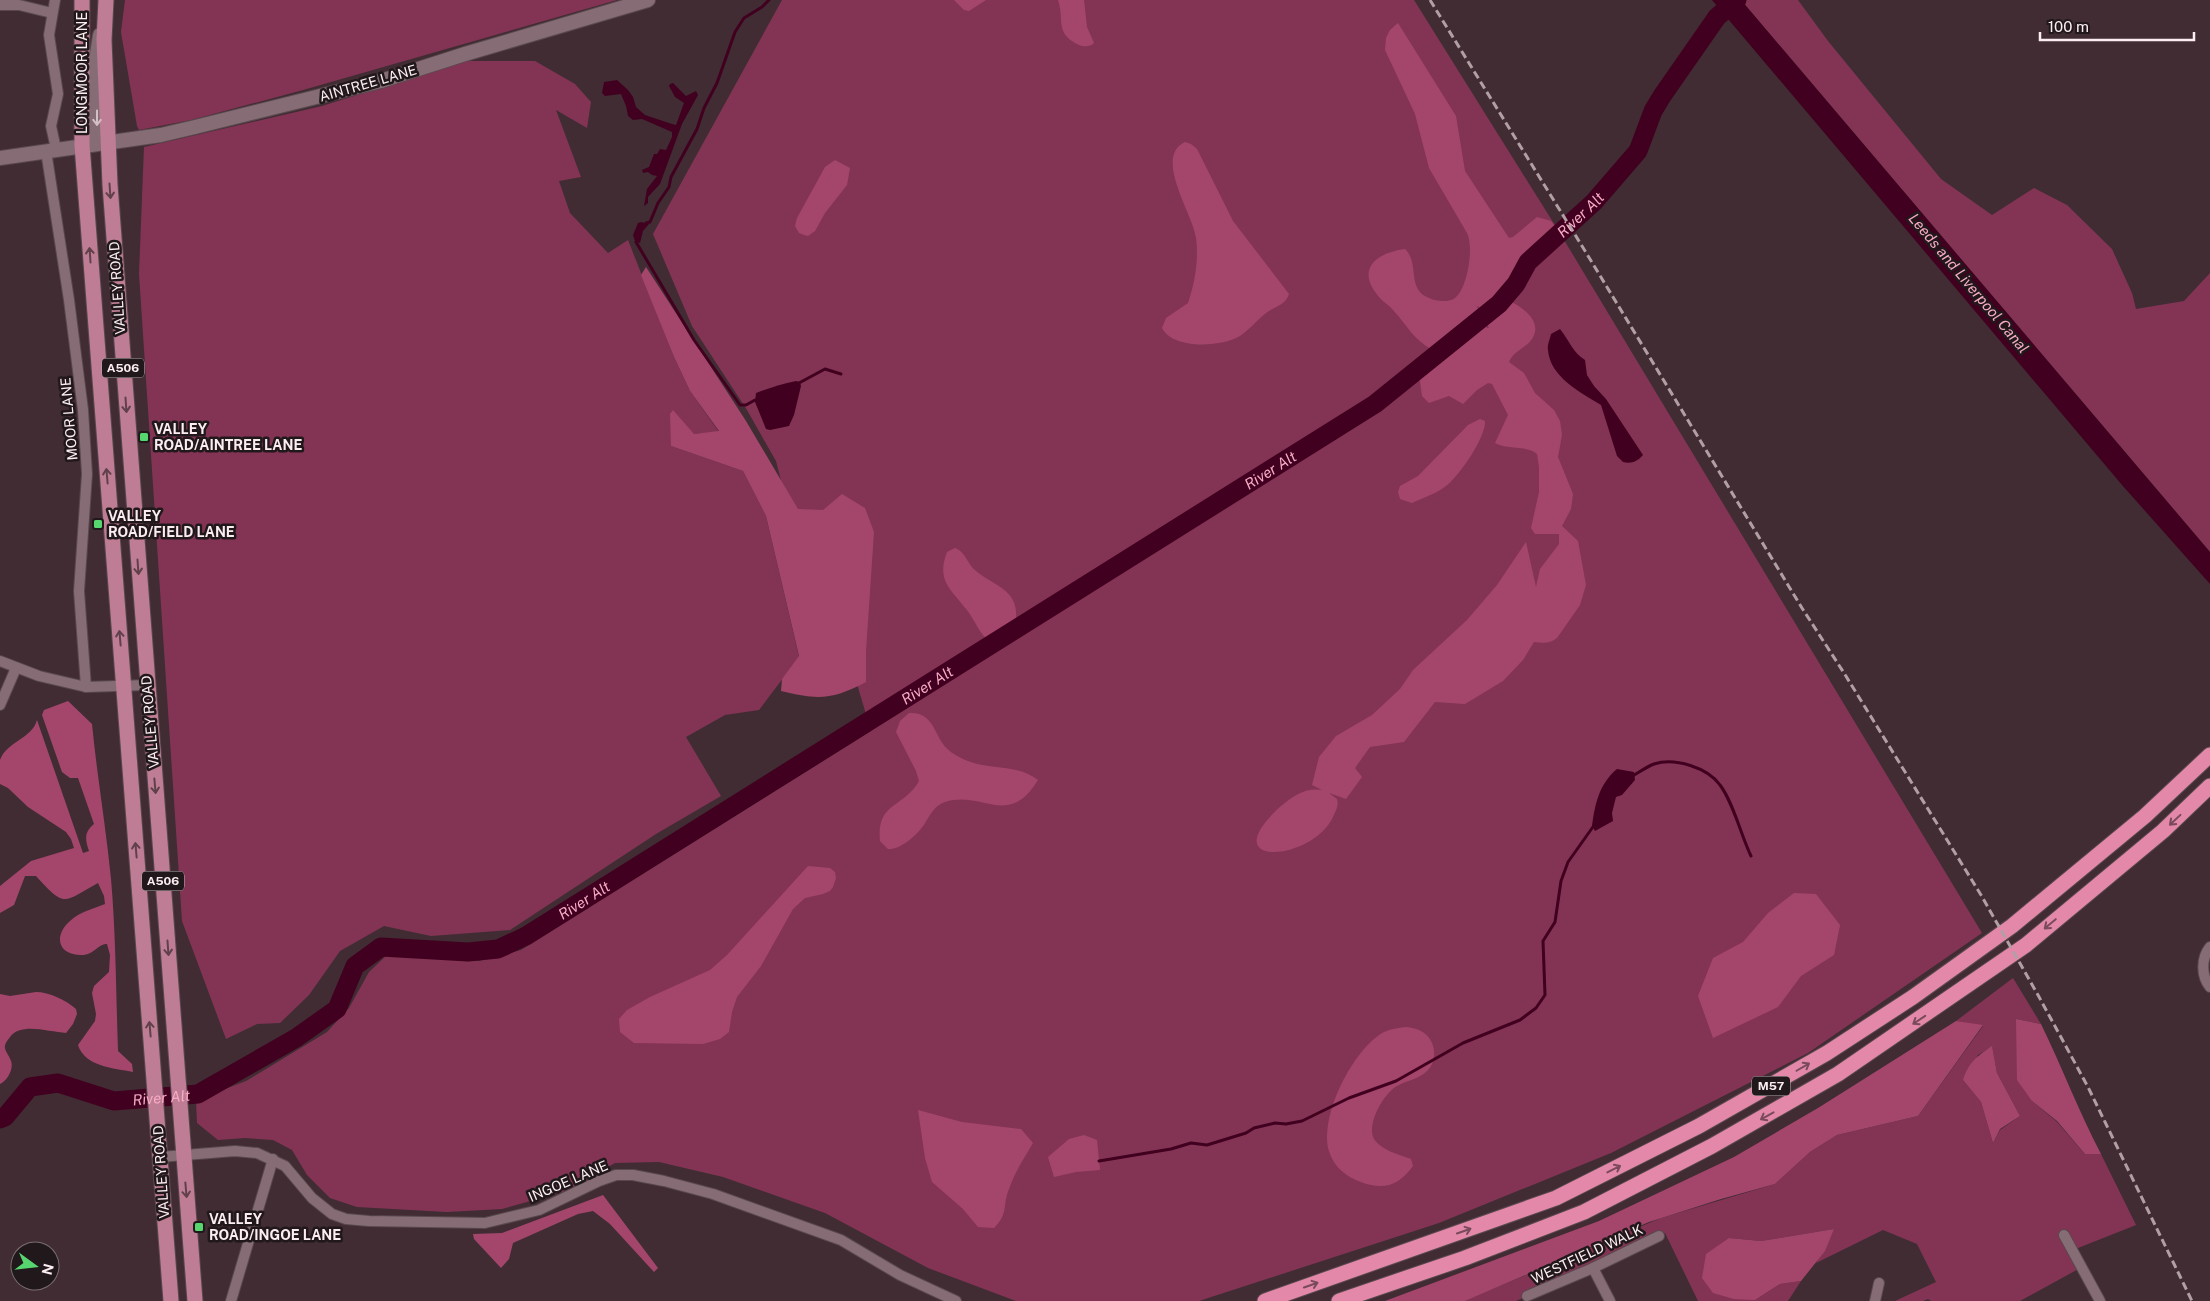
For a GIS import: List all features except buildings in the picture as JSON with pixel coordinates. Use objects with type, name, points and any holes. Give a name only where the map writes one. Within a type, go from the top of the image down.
[{"type":"highway","name":"M57","points":[[1265,1301],[1556,1198],[1699,1126],[1827,1054],[1913,997],[2012,926],[2145,816],[2210,755]]},
{"type":"highway","name":"M57","points":[[1339,1301],[1465,1258],[1584,1212],[1728,1137],[1838,1074],[2026,945],[2163,831],[2210,786]]},
{"type":"main road","name":"LONGMOOR LANE","points":[[82,0],[82,145]]},
{"type":"main road","name":"LONGMOOR LANE","points":[[106,0],[104,48],[108,142]]},
{"type":"main road","points":[[82,145],[92,139],[97,127],[96,61],[106,0]]},
{"type":"main road","name":"AINTREE LANE","points":[[0,158],[186,129],[381,81],[648,0]]},
{"type":"main road","name":"VALLEY ROAD","points":[[108,142],[110,195],[195,1301]]},
{"type":"main road","name":"VALLEY ROAD","points":[[82,145],[171,1301]]},
{"type":"street","name":"LONGMOOR LANE","points":[[51,150],[52,126],[58,94],[49,39],[55,0]]},
{"type":"street","points":[[0,5],[18,5],[52,13]]},
{"type":"street","name":"MOOR LANE","points":[[51,150],[83,410],[87,474],[80,591],[86,687]]},
{"type":"street","points":[[0,661],[57,681],[86,687],[147,685]]},
{"type":"street","points":[[0,705],[16,668]]},
{"type":"street","points":[[2210,947],[2203,966],[2206,982],[2210,987]]},
{"type":"street","name":"INGOE LANE","points":[[160,1157],[184,1154],[257,1153],[274,1159],[284,1166],[312,1198],[332,1214],[346,1219],[369,1221],[485,1223],[539,1210],[599,1181],[616,1175],[633,1175],[713,1194],[841,1240],[900,1275],[956,1301]]},
{"type":"street","points":[[231,1301],[274,1159]]},
{"type":"street","points":[[2064,1235],[2100,1301]]},
{"type":"street","name":"WESTFIELD WALK","points":[[1527,1296],[1593,1268],[1659,1236]]},
{"type":"street","points":[[1593,1268],[1610,1301]]},
{"type":"street","points":[[1875,1301],[1879,1283]]},
{"type":"shaded area","points":[[125,0],[617,0],[303,90],[191,120],[139,130],[121,32]]},
{"type":"shaded area","points":[[782,0],[1414,0],[1558,230],[1982,933],[1808,1053],[1611,1153],[1439,1223],[1199,1301],[1016,1301],[928,1268],[825,1213],[723,1177],[659,1162],[615,1163],[566,1191],[502,1209],[447,1212],[357,1207],[330,1198],[307,1175],[292,1150],[273,1140],[245,1138],[218,1140],[197,1123],[196,1100],[246,1081],[327,1032],[349,1008],[369,972],[388,954],[479,961],[521,950],[871,731],[857,684],[792,524],[776,461],[747,410],[692,326],[653,234]]},
{"type":"shaded area","points":[[954,0],[986,0],[969,11],[964,10]]},
{"type":"shaded area","points":[[1058,0],[1084,0],[1087,27],[1094,43],[1081,46],[1066,36],[1063,31]]},
{"type":"shaded area","points":[[1741,0],[1798,0],[1828,41],[1941,179],[1992,215],[2034,188],[2067,205],[2112,249],[2132,293],[2136,309],[2184,301],[2210,273],[2210,552]]},
{"type":"shaded area","points":[[1398,23],[1456,116],[1465,171],[1509,238],[1513,237],[1537,217],[1551,221],[1558,230],[1528,258],[1505,289],[1489,306],[1481,311],[1477,306],[1479,312],[1431,349],[1415,336],[1379,297],[1372,287],[1369,278],[1372,264],[1378,259],[1385,254],[1405,249],[1412,261],[1415,282],[1422,294],[1435,300],[1449,301],[1460,293],[1469,267],[1470,247],[1467,233],[1429,168],[1415,114],[1385,50],[1386,38],[1390,30]]},
{"type":"shaded area","points":[[466,61],[535,61],[575,84],[591,102],[587,128],[556,110],[581,177],[559,181],[570,213],[608,253],[628,240],[674,357],[690,391],[719,432],[694,434],[671,446],[743,471],[766,516],[799,657],[759,710],[725,715],[686,737],[721,796],[656,834],[510,930],[431,936],[384,926],[340,951],[309,995],[280,1023],[257,1024],[226,1039],[182,921],[139,274],[144,147],[322,106]]},
{"type":"shaded area","points":[[1185,142],[1197,149],[1233,221],[1289,294],[1285,301],[1266,313],[1240,336],[1232,340],[1210,344],[1187,343],[1176,340],[1162,328],[1166,318],[1188,303],[1196,271],[1196,238],[1177,187],[1174,173],[1173,160],[1176,149]]},
{"type":"shaded area","points":[[835,160],[850,168],[847,185],[825,213],[815,231],[808,236],[799,233],[795,226],[797,218],[825,167]]},
{"type":"shaded area","points":[[646,267],[746,421],[798,509],[823,510],[842,494],[865,508],[874,532],[866,651],[866,682],[844,692],[825,697],[805,696],[781,691],[782,679],[799,656],[766,516],[743,471],[671,446],[670,414],[673,410],[694,434],[719,431],[690,391],[674,357],[641,275]]},
{"type":"shaded area","points":[[1511,302],[1526,312],[1534,321],[1535,333],[1532,339],[1513,355],[1509,362],[1524,373],[1535,393],[1554,410],[1560,421],[1562,435],[1558,457],[1573,494],[1571,509],[1562,526],[1578,541],[1586,585],[1580,605],[1557,638],[1549,642],[1534,642],[1523,660],[1503,681],[1465,704],[1435,702],[1404,742],[1370,747],[1355,768],[1362,777],[1346,799],[1329,793],[1338,801],[1333,817],[1322,832],[1306,843],[1289,850],[1273,852],[1261,849],[1257,841],[1262,826],[1281,806],[1305,791],[1322,790],[1312,785],[1319,757],[1336,736],[1372,715],[1400,689],[1413,670],[1467,620],[1497,585],[1526,542],[1536,587],[1540,569],[1559,544],[1559,534],[1535,534],[1531,528],[1539,492],[1537,454],[1528,449],[1495,443],[1508,415],[1492,384],[1488,383],[1477,390],[1463,404],[1449,396],[1429,403],[1422,396],[1419,374],[1452,345],[1484,322],[1487,328],[1489,328],[1486,322]]},
{"type":"shaded area","points":[[1480,419],[1485,421],[1477,446],[1452,481],[1438,491],[1412,503],[1400,499],[1398,492],[1400,486],[1418,476],[1468,425]]},
{"type":"shaded area","points":[[955,548],[962,552],[976,571],[1006,591],[1015,605],[1015,626],[989,642],[944,578],[943,570],[947,552]]},
{"type":"shaded area","points":[[68,701],[92,724],[111,879],[118,1051],[132,1064],[133,1072],[109,1068],[93,1062],[87,1058],[78,1045],[95,1021],[96,1014],[92,993],[94,986],[109,972],[110,955],[107,944],[89,954],[72,954],[66,951],[60,943],[60,938],[65,926],[74,918],[105,904],[104,896],[98,883],[78,895],[65,899],[53,894],[36,876],[25,876],[14,905],[0,913],[0,886],[31,861],[74,848],[66,832],[28,807],[8,788],[0,784],[0,760],[3,754],[30,732],[37,720],[83,853],[89,851],[86,836],[88,830],[94,824],[78,778],[70,778],[62,772],[42,715],[44,710]]},
{"type":"shaded area","points":[[909,713],[916,713],[927,718],[945,746],[961,758],[980,765],[1020,771],[1038,780],[1027,795],[1016,802],[1005,805],[994,805],[971,800],[959,800],[940,804],[933,810],[920,830],[910,840],[897,848],[888,849],[880,841],[882,819],[892,806],[913,790],[919,781],[916,771],[896,732],[900,721]]},
{"type":"shaded area","points":[[808,866],[830,868],[835,872],[836,878],[833,887],[830,891],[823,894],[805,898],[793,909],[761,966],[737,997],[732,1012],[729,1032],[720,1039],[703,1044],[634,1043],[620,1032],[619,1019],[627,1010],[650,997],[710,970],[727,955]]},
{"type":"shaded area","points":[[1794,893],[1816,894],[1840,925],[1834,955],[1801,976],[1778,1007],[1713,1038],[1698,996],[1713,958],[1743,942],[1768,913]]},
{"type":"shaded area","points":[[2013,978],[2041,1024],[2016,1019],[2032,1101],[2056,1121],[2085,1154],[2101,1154],[2136,1225],[2073,1250],[2082,1267],[2020,1301],[1931,1301],[1928,1299],[1923,1301],[1895,1301],[1936,1282],[1917,1244],[1883,1230],[1816,1263],[1834,1229],[1761,1241],[1729,1238],[1755,1300],[1780,1284],[1801,1281],[1788,1301],[1698,1301],[1665,1233],[1516,1301],[1464,1301],[1661,1218],[1775,1184],[1810,1152],[1837,1135],[1918,1116],[1983,1026],[1956,1021]],"holes":[[[1992,1047],[1997,1073],[2020,1116],[2000,1130],[1993,1143],[1981,1102],[1963,1080],[1978,1055]]]},
{"type":"shaded area","points":[[36,992],[46,993],[62,1000],[76,1009],[77,1014],[73,1024],[66,1033],[36,1029],[15,1032],[5,1044],[5,1049],[12,1064],[11,1071],[0,1084],[0,994],[10,996]]},
{"type":"shaded area","points":[[2016,1019],[2041,1024],[2101,1154],[2085,1154],[2057,1121],[2032,1101],[2017,1080]]},
{"type":"shaded area","points":[[1956,1021],[1983,1025],[1918,1116],[1837,1135],[1810,1152],[1775,1184],[1649,1222],[1465,1301],[1385,1301],[1599,1221],[1734,1157],[1818,1108]]},
{"type":"shaded area","points":[[1406,1027],[1420,1031],[1429,1038],[1434,1048],[1433,1060],[1425,1073],[1397,1086],[1387,1095],[1374,1117],[1372,1133],[1377,1143],[1391,1152],[1411,1159],[1413,1166],[1395,1183],[1384,1186],[1371,1185],[1351,1178],[1340,1169],[1332,1158],[1327,1137],[1329,1120],[1341,1085],[1361,1053],[1384,1032]]},
{"type":"shaded area","points":[[1992,1046],[1997,1073],[2020,1116],[2000,1129],[1993,1143],[1981,1102],[1963,1080],[1974,1060]]},
{"type":"shaded area","points":[[918,1110],[962,1122],[1021,1129],[1033,1143],[1014,1177],[1007,1195],[1002,1218],[994,1228],[978,1227],[963,1209],[932,1182],[925,1158]]},
{"type":"shaded area","points":[[1084,1135],[1097,1140],[1100,1170],[1076,1172],[1054,1177],[1048,1157],[1069,1139]]},
{"type":"shaded area","points":[[603,1195],[658,1268],[654,1272],[610,1224],[593,1211],[578,1214],[513,1243],[509,1259],[501,1268],[474,1239],[473,1234],[502,1233]]},
{"type":"shaded area","points":[[1834,1229],[1825,1251],[1801,1281],[1780,1284],[1755,1300],[1734,1299],[1713,1293],[1702,1278],[1706,1254],[1729,1238],[1761,1241]]},
{"type":"water","name":"Leeds and Liverpool Canal","points":[[1712,0],[1741,0],[2210,552],[2210,584],[2122,485]]},
{"type":"water","points":[[617,80],[628,90],[633,97],[636,107],[645,115],[676,125],[684,103],[675,97],[669,86],[670,84],[673,83],[686,96],[696,91],[698,95],[682,124],[660,184],[648,197],[648,203],[644,206],[647,189],[657,176],[648,172],[643,173],[642,170],[649,167],[654,154],[657,154],[660,149],[666,150],[672,137],[672,132],[642,119],[633,120],[628,116],[621,94],[605,96],[602,93],[604,82]]},
{"type":"water","points":[[638,223],[649,224],[643,231],[640,243],[635,241],[633,235]]},
{"type":"water","points":[[1560,329],[1574,350],[1585,360],[1587,375],[1606,399],[1643,455],[1636,461],[1631,463],[1623,462],[1617,456],[1601,405],[1567,383],[1554,368],[1550,360],[1548,346],[1551,334]]},
{"type":"water","points":[[796,381],[800,382],[801,386],[794,415],[789,426],[770,430],[766,429],[755,402],[756,393]]},
{"type":"water","points":[[1617,769],[1634,772],[1635,780],[1622,795],[1616,797],[1612,813],[1613,821],[1595,831],[1592,826],[1599,795],[1606,781]]},
{"type":"waterway","points":[[646,223],[650,222],[658,203],[669,187],[671,177],[697,129],[704,108],[717,83],[735,32],[744,18],[762,7],[769,0]]},
{"type":"waterway","name":"River Alt","points":[[0,1119],[5,1117],[30,1087],[58,1083],[114,1101],[198,1094],[296,1038],[337,1009],[355,966],[381,947],[468,952],[498,949],[526,936],[1375,404],[1499,304],[1516,284],[1528,262],[1594,202],[1638,151],[1653,111],[1717,17],[1737,0]]},
{"type":"waterway","points":[[636,242],[694,340],[740,405],[746,405],[755,400]]},
{"type":"waterway","points":[[799,383],[825,369],[841,374]]},
{"type":"waterway","points":[[1631,777],[1651,765],[1662,762],[1681,763],[1708,774],[1715,779],[1725,792],[1751,856]]},
{"type":"waterway","points":[[1099,1161],[1171,1149],[1191,1143],[1207,1145],[1246,1133],[1254,1128],[1275,1123],[1286,1124],[1302,1121],[1349,1098],[1396,1081],[1463,1043],[1520,1020],[1536,1008],[1545,995],[1543,941],[1555,922],[1561,881],[1568,862],[1595,824]]},
{"type":"railway","points":[[1430,0],[1802,608],[1981,895],[2088,1087],[2192,1301]]},
{"type":"place","name":"VALLEY ROAD/AINTREE LANE","points":[[144,437]]},
{"type":"place","name":"VALLEY ROAD/FIELD LANE","points":[[98,524]]},
{"type":"place","name":"VALLEY ROAD/INGOE LANE","points":[[199,1227]]}]
